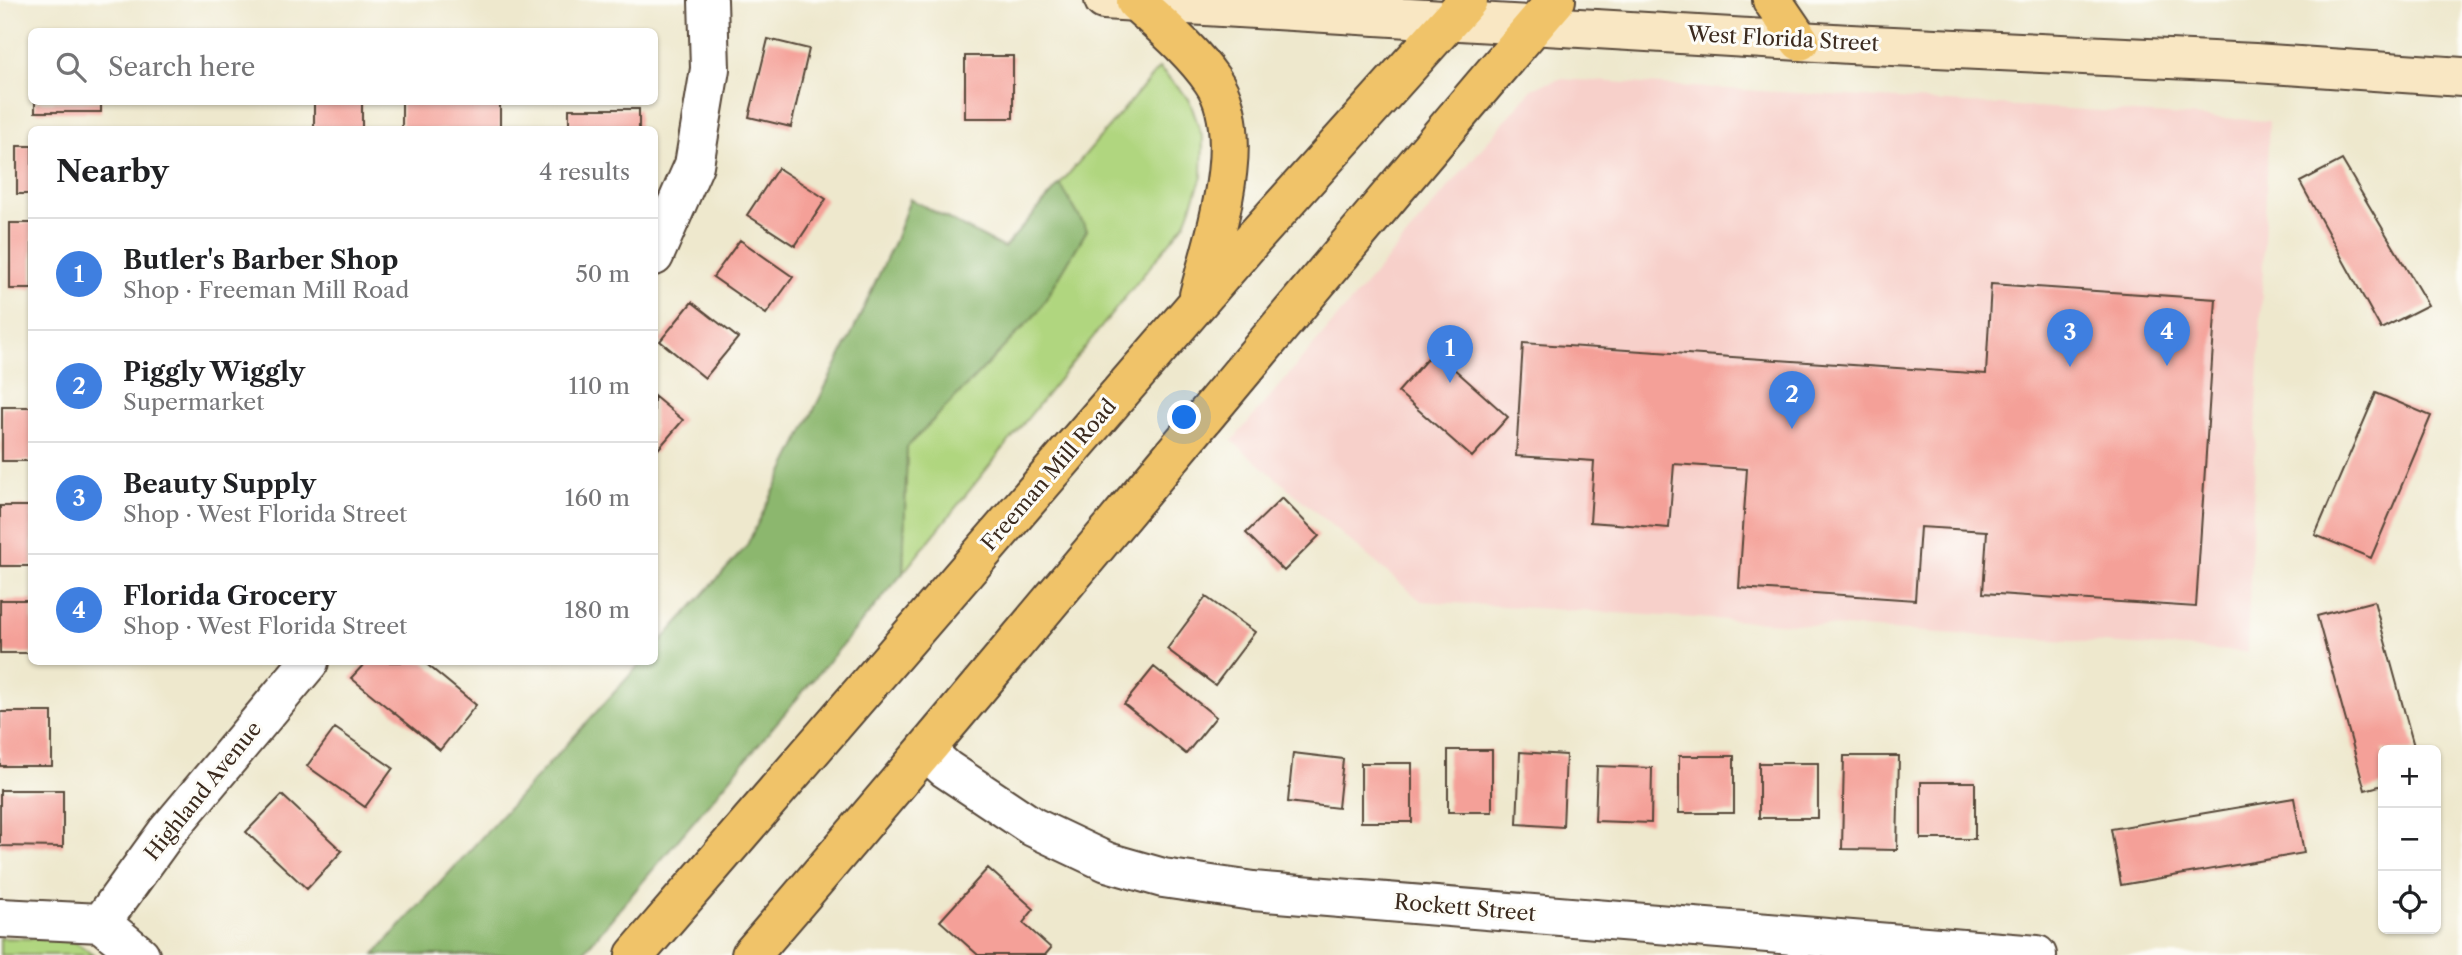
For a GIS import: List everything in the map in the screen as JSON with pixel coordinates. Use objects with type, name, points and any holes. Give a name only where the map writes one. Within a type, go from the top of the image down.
[{"type":"main road","points":[[1772,0],[1800,40]]},
{"type":"main road","points":[[1120,1],[1183,46],[1213,82],[1224,108],[1231,155],[1217,227],[1196,305]]},
{"type":"main road","name":"West Florida Street","points":[[1120,1],[1546,12],[1800,40],[2462,76]]},
{"type":"main road","name":"Freeman Mill Road","points":[[635,955],[1196,305],[1460,10]]},
{"type":"main road","points":[[751,955],[926,751],[1101,539],[1546,12]]},
{"type":"street","points":[[658,247],[694,165],[710,69],[708,0]]},
{"type":"street","name":"Highland Avenue","points":[[100,923],[166,834],[307,665]]},
{"type":"street","name":"Rockett Street","points":[[926,751],[946,769],[1033,827],[1107,862],[1163,878],[1253,891],[2037,955]]},
{"type":"street","points":[[0,918],[100,923],[140,955]]},
{"type":"shaded area","points":[[1560,79],[2269,121],[2247,652],[1421,601],[1232,441],[1534,87]]},
{"type":"green space","points":[[1159,68],[1189,99],[1203,139],[1202,177],[1185,223],[903,573],[907,447],[1038,312],[1087,230],[1060,184]]},
{"type":"green space","points":[[1060,184],[1087,230],[1038,312],[907,447],[903,573],[581,955],[374,955],[639,665],[658,665],[658,645],[746,547],[853,331],[895,240],[910,199],[1004,248]]},
{"type":"green space","points":[[0,938],[75,942],[94,955],[0,955]]},
{"type":"building","points":[[768,39],[809,49],[791,127],[749,117]]},
{"type":"building","points":[[965,56],[1013,56],[1013,118],[965,118]]},
{"type":"building","points":[[35,105],[101,105],[101,112],[35,112]]},
{"type":"building","points":[[314,105],[362,105],[362,126],[314,126]]},
{"type":"building","points":[[402,105],[500,105],[500,126],[402,126]]},
{"type":"building","points":[[569,109],[639,109],[639,126],[569,126]]},
{"type":"building","points":[[17,146],[28,146],[28,194],[17,194]]},
{"type":"building","points":[[2342,160],[2428,305],[2381,329],[2300,182]]},
{"type":"building","points":[[778,168],[826,199],[795,246],[747,215]]},
{"type":"building","points":[[10,223],[28,223],[28,289],[10,289]]},
{"type":"building","points":[[740,240],[793,277],[766,314],[713,277]]},
{"type":"building","points":[[1991,284],[2216,299],[2196,607],[1983,593],[1987,531],[1920,527],[1915,600],[1739,588],[1747,469],[1674,464],[1669,528],[1590,522],[1594,461],[1516,456],[1523,343],[1986,374]]},
{"type":"building","points":[[692,302],[738,338],[705,378],[660,341]]},
{"type":"building","points":[[1434,351],[1508,417],[1472,457],[1398,392]]},
{"type":"building","points":[[2376,393],[2431,416],[2371,558],[2315,535]]},
{"type":"building","points":[[658,399],[683,420],[658,449]]},
{"type":"building","points":[[2,407],[28,407],[28,461],[2,461]]},
{"type":"building","points":[[1282,498],[1319,536],[1284,571],[1246,533]]},
{"type":"building","points":[[0,506],[28,506],[28,566],[0,566]]},
{"type":"building","points":[[1206,597],[1255,632],[1215,685],[1167,649]]},
{"type":"building","points":[[0,600],[28,600],[28,653],[0,653]]},
{"type":"building","points":[[2374,601],[2414,745],[2378,745],[2378,786],[2365,790],[2317,616]]},
{"type":"building","points":[[363,665],[428,665],[476,705],[440,750],[351,678]]},
{"type":"building","points":[[1154,667],[1216,717],[1186,754],[1124,704]]},
{"type":"building","points":[[0,712],[52,712],[52,766],[0,766]]},
{"type":"building","points":[[335,728],[393,768],[365,807],[307,766]]},
{"type":"building","points":[[1448,750],[1492,750],[1492,812],[1448,812]]},
{"type":"building","points":[[1520,752],[1566,755],[1563,827],[1517,824]]},
{"type":"building","points":[[1293,753],[1343,759],[1338,808],[1288,802]]},
{"type":"building","points":[[1679,756],[1734,756],[1734,813],[1679,813]]},
{"type":"building","points":[[1844,756],[1899,756],[1897,850],[1842,849]]},
{"type":"building","points":[[1361,763],[1412,763],[1412,822],[1361,822]]},
{"type":"building","points":[[1759,763],[1818,763],[1818,818],[1759,818]]},
{"type":"building","points":[[1597,766],[1652,768],[1651,823],[1595,821]]},
{"type":"building","points":[[1921,782],[1975,782],[1975,839],[1921,839]]},
{"type":"building","points":[[0,790],[63,790],[63,847],[0,846]]},
{"type":"building","points":[[282,795],[342,851],[307,889],[246,832]]},
{"type":"building","points":[[2294,798],[2304,853],[2121,885],[2111,829]]},
{"type":"building","points":[[988,868],[1034,909],[1023,923],[1051,948],[1045,955],[978,955],[940,921]]},
{"type":"place","name":"Florida Grocery","points":[[2167,366]]},
{"type":"place","name":"Beauty Supply","points":[[2070,367]]},
{"type":"place","name":"Butler's Barber Shop","points":[[1450,383]]},
{"type":"place","name":"Piggly Wiggly","points":[[1792,429]]}]
